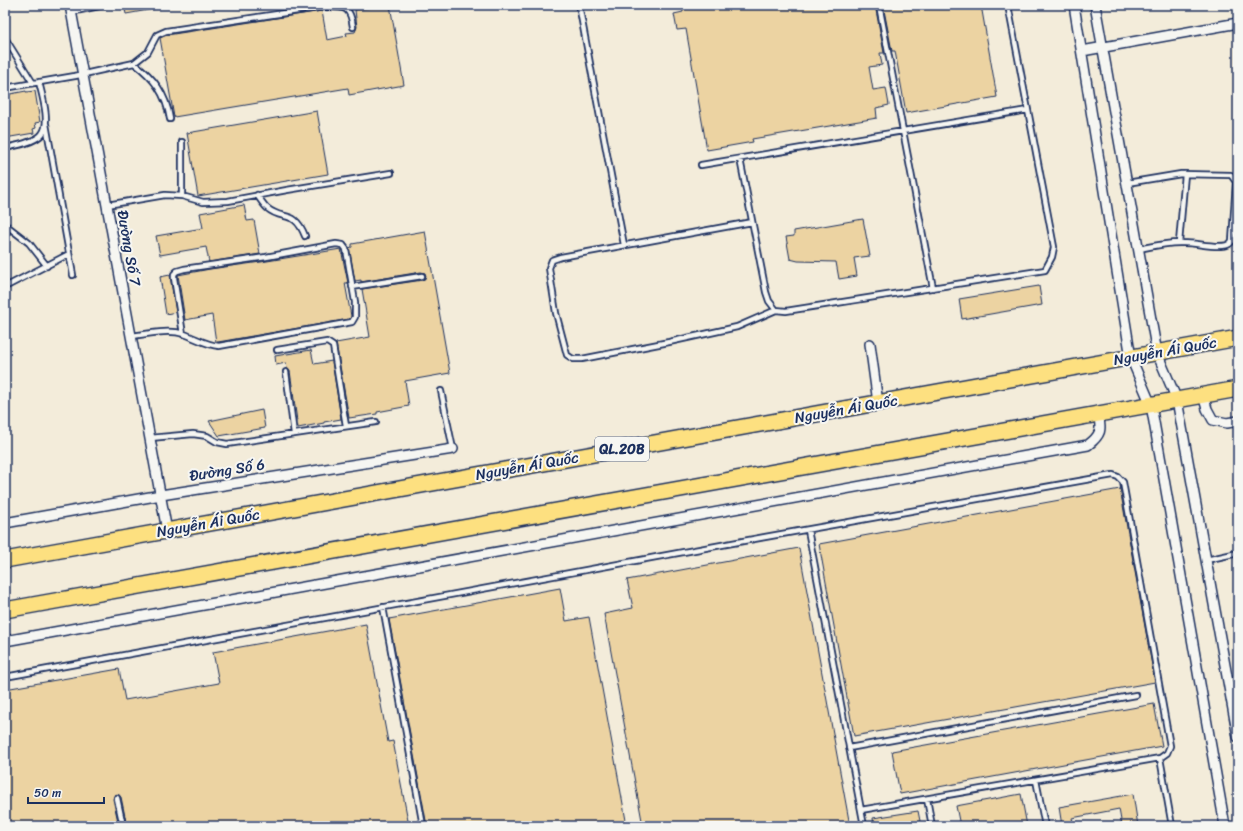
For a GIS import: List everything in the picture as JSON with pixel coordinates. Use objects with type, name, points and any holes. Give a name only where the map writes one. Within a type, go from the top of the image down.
[{"type":"main road","name":"Nguyễn Ái Quốc","points":[[5,560],[1238,338]]},
{"type":"main road","points":[[5,610],[1238,389]]},
{"type":"street","points":[[1074,5],[1131,358],[1151,405],[1225,826]]},
{"type":"street","points":[[1095,5],[1157,353],[1177,400],[1238,737]]},
{"type":"street","name":"Đường Số 7","points":[[71,8],[167,531]]},
{"type":"street","points":[[1082,51],[1238,24]]},
{"type":"street","points":[[870,344],[878,403]]},
{"type":"street","points":[[1203,395],[1207,409],[1213,420],[1227,423],[1238,421]]},
{"type":"street","points":[[5,641],[1088,446],[1095,440],[1101,426],[1098,414]]},
{"type":"street","name":"Đường Số 6","points":[[5,523],[161,495],[453,449]]},
{"type":"lane","points":[[71,8],[104,5]]},
{"type":"lane","points":[[579,5],[624,245]]},
{"type":"lane","points":[[879,5],[933,288]]},
{"type":"lane","points":[[752,222],[624,245],[552,260],[549,268],[556,313],[567,355],[573,359],[582,359],[669,342],[737,327],[776,310],[786,311],[1046,270],[1052,257],[1054,247],[1008,5]]},
{"type":"lane","points":[[5,88],[134,63],[148,52],[157,35],[166,32],[324,7],[344,8],[349,10],[353,27]]},
{"type":"lane","points":[[5,38],[33,83]]},
{"type":"lane","points":[[134,63],[148,74],[157,85],[165,99],[170,119]]},
{"type":"lane","points":[[39,82],[44,103],[46,124],[73,275]]},
{"type":"lane","points":[[702,165],[1028,110]]},
{"type":"lane","points":[[5,148],[32,141],[42,134],[46,124]]},
{"type":"lane","points":[[182,142],[182,196]]},
{"type":"lane","points":[[740,159],[766,292],[769,301],[776,310]]},
{"type":"lane","points":[[107,205],[165,196],[182,196],[203,202],[228,201],[390,173]]},
{"type":"lane","points":[[1127,183],[1184,174],[1231,176],[1236,182],[1232,241],[1226,245],[1216,246],[1170,243],[1139,249]]},
{"type":"lane","points":[[1179,243],[1184,174]]},
{"type":"lane","points":[[257,195],[268,208],[279,214],[295,219],[301,226],[305,236]]},
{"type":"lane","points":[[7,226],[29,244],[47,266]]},
{"type":"lane","points":[[131,336],[163,332],[183,334],[210,345],[219,346],[348,324],[352,322],[355,317],[355,302],[346,249],[343,245],[336,244],[177,271],[174,274],[183,334]]},
{"type":"lane","points":[[5,287],[69,254]]},
{"type":"lane","points":[[352,287],[422,276]]},
{"type":"lane","points":[[278,350],[327,342],[330,343],[332,346],[346,426]]},
{"type":"lane","points":[[286,372],[294,434]]},
{"type":"lane","points":[[441,391],[453,449]]},
{"type":"lane","points":[[150,438],[193,434],[207,436],[217,442],[227,444],[376,422]]},
{"type":"lane","points":[[5,677],[757,538],[1113,475],[1118,477],[1123,482],[1170,746],[1166,754],[1160,758],[861,810]]},
{"type":"lane","points":[[808,530],[864,826]]},
{"type":"lane","points":[[1206,560],[1238,553]]},
{"type":"lane","points":[[383,607],[423,826]]},
{"type":"lane","points":[[850,748],[1136,695]]},
{"type":"lane","points":[[1160,758],[1172,826]]},
{"type":"lane","points":[[1036,780],[1045,826]]},
{"type":"lane","points":[[117,798],[123,826]]},
{"type":"lane","points":[[927,799],[932,826]]},
{"type":"shaded area","points":[[5,5],[1238,5],[1238,826],[5,826]]},
{"type":"building","points":[[124,5],[154,5],[154,9],[126,14]]},
{"type":"building","points":[[390,5],[404,85],[349,95],[348,88],[174,117],[160,38],[167,35],[322,11],[327,40],[347,36],[346,33],[355,32],[357,27],[355,10]]},
{"type":"building","points":[[682,5],[875,5],[884,53],[880,53],[882,65],[869,67],[873,90],[886,88],[889,105],[876,108],[877,118],[752,139],[753,142],[707,150],[686,29],[677,30],[674,14],[683,12]]},
{"type":"building","points":[[883,5],[981,5],[997,97],[906,113],[895,51],[892,51]]},
{"type":"building","points":[[35,91],[40,122],[35,123],[36,128],[33,129],[34,133],[5,138],[5,95]]},
{"type":"building","points":[[317,111],[328,174],[198,196],[187,133]]},
{"type":"building","points":[[244,205],[247,221],[254,220],[260,254],[209,262],[206,247],[160,255],[156,236],[203,228],[200,213]]},
{"type":"building","points":[[863,219],[870,256],[854,258],[857,276],[839,279],[836,262],[798,261],[790,259],[786,237],[794,236],[794,231]]},
{"type":"building","points":[[425,231],[450,373],[405,381],[409,406],[377,412],[377,414],[349,418],[336,343],[370,337],[362,289],[423,280],[426,276],[425,273],[421,272],[361,282],[361,280],[355,281],[349,248],[352,247],[352,244]]},
{"type":"building","points":[[341,249],[348,283],[345,283],[351,316],[350,319],[218,342],[216,342],[212,315],[185,320],[178,275]]},
{"type":"building","points":[[170,275],[176,312],[166,314],[160,277]]},
{"type":"building","points":[[1039,286],[1042,305],[962,319],[959,299]]},
{"type":"building","points":[[311,350],[314,364],[332,361],[341,419],[298,428],[290,371],[287,369],[286,363],[276,365],[275,356]]},
{"type":"building","points":[[262,410],[265,428],[219,436],[209,421]]},
{"type":"building","points":[[1120,489],[1155,682],[854,736],[819,544]]},
{"type":"building","points":[[799,548],[850,826],[643,826],[604,614],[633,608],[627,580]]},
{"type":"building","points":[[560,588],[566,621],[589,617],[627,826],[427,826],[389,619]]},
{"type":"building","points":[[366,624],[388,742],[393,741],[409,826],[127,826],[121,797],[117,794],[113,799],[119,826],[5,826],[5,689],[119,669],[125,700],[219,683],[213,652]]},
{"type":"building","points":[[1154,704],[1162,746],[900,794],[892,751]]},
{"type":"building","points":[[1021,794],[1027,826],[960,826],[956,806]]},
{"type":"building","points":[[1133,794],[1138,826],[1122,826],[1119,809],[1072,818],[1074,826],[1062,826],[1059,807]]},
{"type":"building","points":[[918,811],[921,826],[874,826],[873,818]]}]
